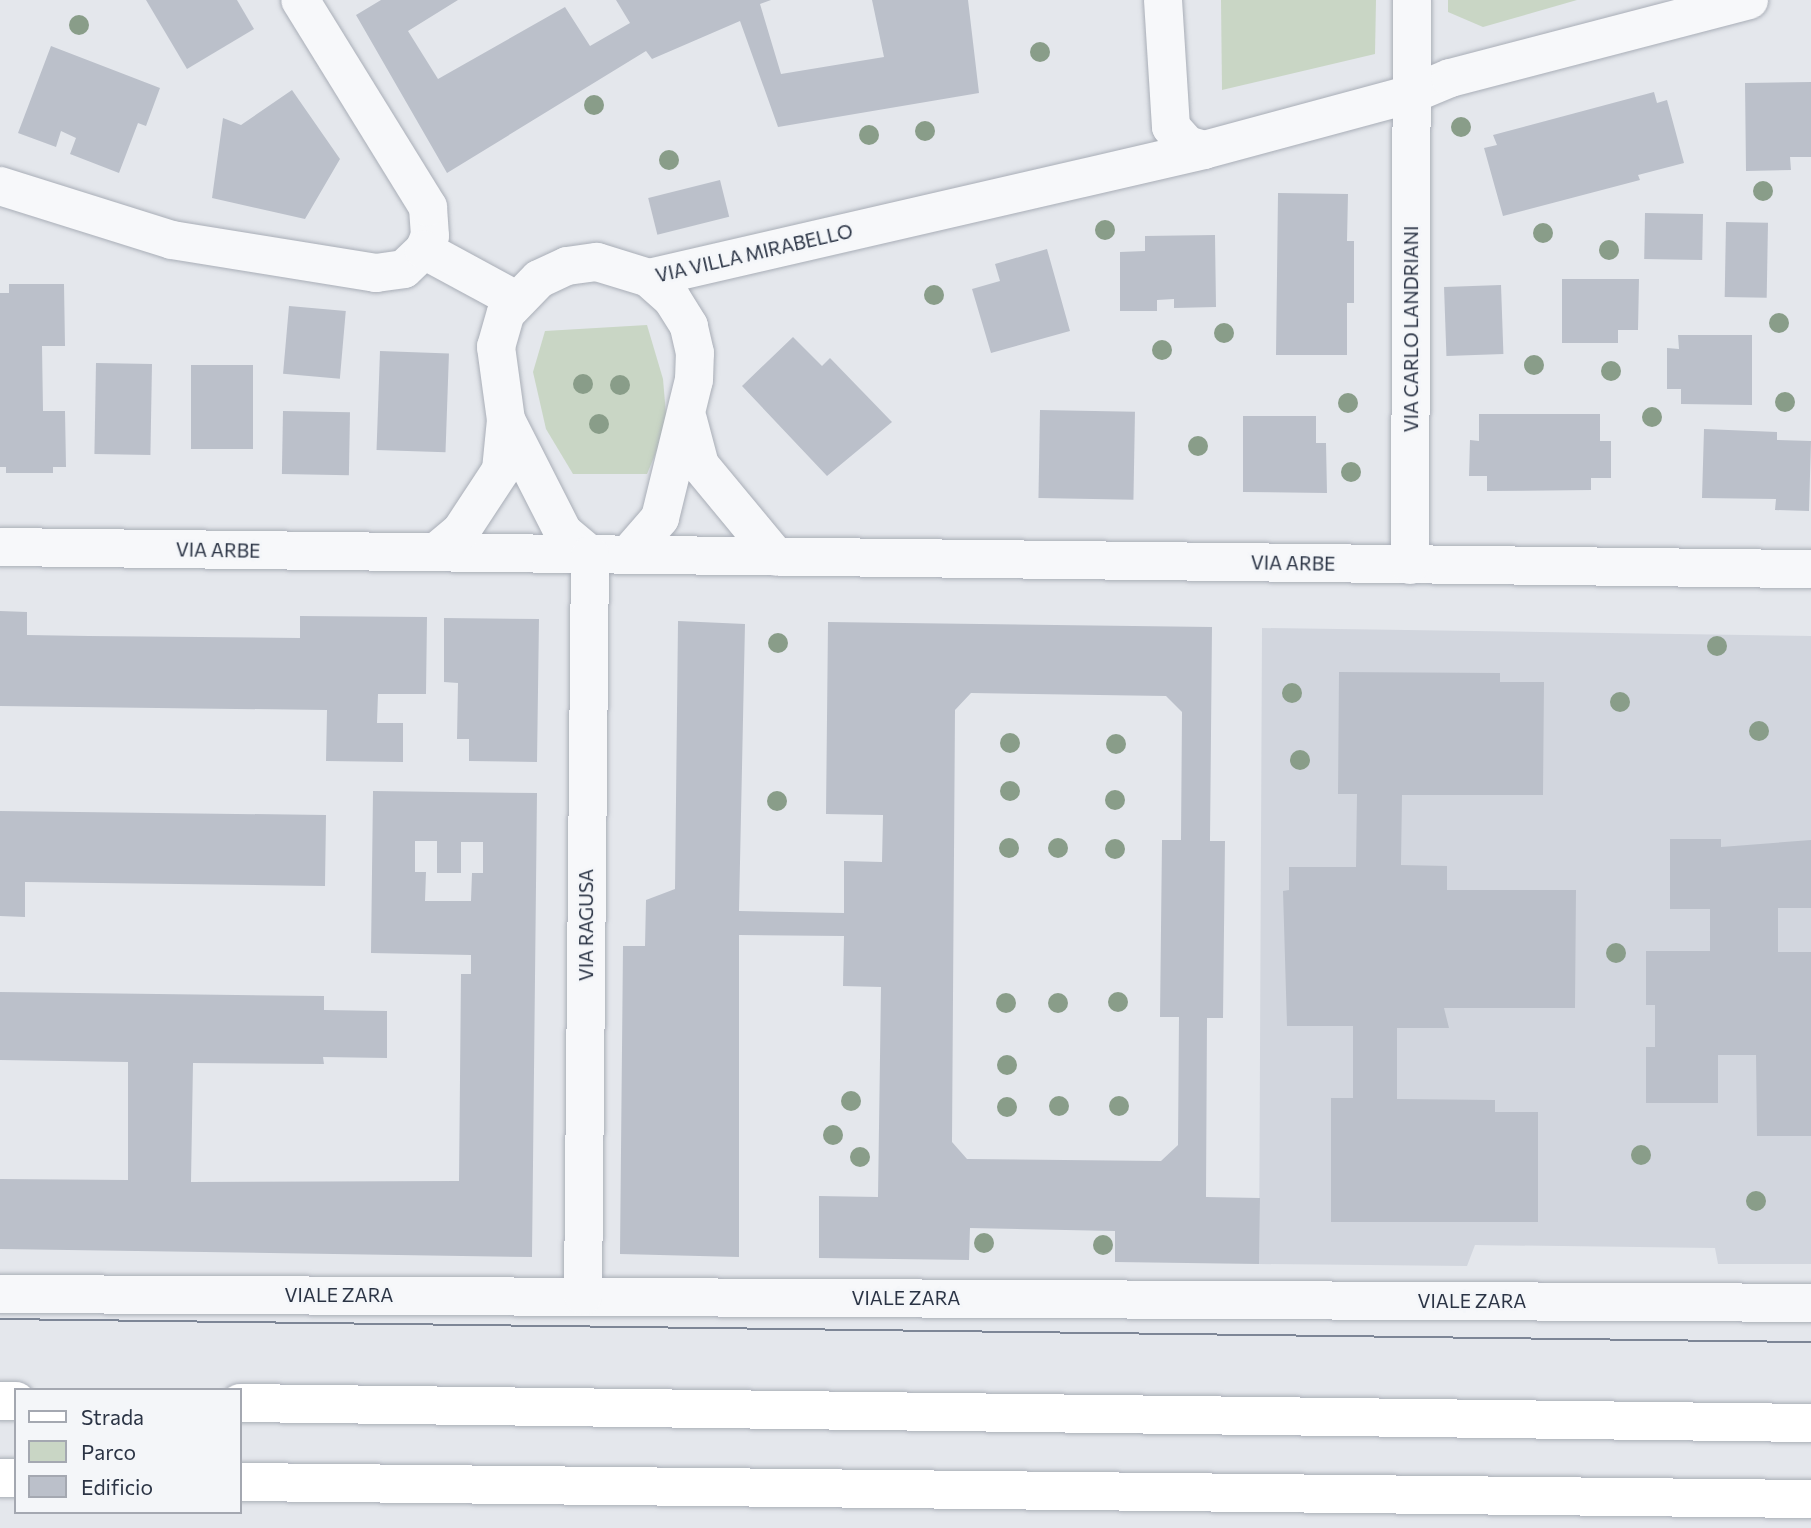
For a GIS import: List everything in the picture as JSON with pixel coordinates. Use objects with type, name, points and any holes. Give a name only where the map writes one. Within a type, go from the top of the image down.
[{"type":"main road","points":[[242,1403],[1811,1423]]},
{"type":"main road","points":[[242,1482],[1811,1499]]},
{"type":"street","points":[[0,186],[172,240],[265,257],[390,273],[404,268],[424,250],[430,236],[428,207],[300,0]]},
{"type":"street","points":[[1163,0],[1171,127],[1187,145],[1204,150]]},
{"type":"street","name":"VIA CARLO LANDRIANI","points":[[1410,565],[1412,0]]},
{"type":"street","name":"VIA VILLA MIRABELLO","points":[[516,300],[539,279],[567,266],[597,262],[624,267],[649,278],[1204,150],[1412,94],[1450,78],[1749,0]]},
{"type":"street","points":[[424,250],[516,300],[506,313],[496,347],[506,420],[500,470],[461,531],[436,552]]},
{"type":"street","points":[[628,555],[660,518],[688,416],[695,353],[689,326],[672,299],[649,278]]},
{"type":"street","points":[[688,416],[700,466],[776,557]]},
{"type":"street","points":[[506,420],[564,532],[590,555]]},
{"type":"street","name":"VIA ARBE","points":[[0,547],[1811,569]]},
{"type":"street","name":"VIA RAGUSA","points":[[583,1296],[590,555]]},
{"type":"street","name":"VIALE ZARA","points":[[0,1294],[1811,1303]]},
{"type":"shaded area","points":[[1262,628],[1811,636],[1811,1264],[1718,1264],[1715,1248],[1475,1245],[1467,1266],[1259,1264]]},
{"type":"green space","points":[[1221,0],[1376,0],[1375,54],[1222,90]]},
{"type":"green space","points":[[1448,0],[1577,0],[1483,27],[1448,12]]},
{"type":"green space","points":[[647,325],[663,379],[667,426],[647,474],[573,474],[546,429],[533,372],[545,331]]},
{"type":"building","points":[[146,0],[237,0],[254,29],[187,69]]},
{"type":"building","points":[[381,0],[458,0],[408,31],[438,79],[565,7],[590,46],[630,23],[616,0],[771,0],[760,4],[781,74],[884,57],[872,0],[968,0],[979,93],[778,127],[740,21],[652,59],[646,51],[447,173],[356,15]]},
{"type":"building","points":[[51,46],[160,88],[146,126],[138,123],[119,173],[70,154],[76,138],[61,131],[56,147],[18,133]]},
{"type":"building","points":[[1811,82],[1811,157],[1790,157],[1791,170],[1746,171],[1745,83]]},
{"type":"building","points":[[292,90],[340,159],[305,219],[212,198],[223,118],[241,125]]},
{"type":"building","points":[[1654,92],[1657,103],[1667,100],[1684,163],[1638,175],[1640,180],[1503,216],[1484,148],[1497,145],[1493,135]]},
{"type":"building","points":[[720,180],[729,217],[657,235],[648,198]]},
{"type":"building","points":[[1278,193],[1348,194],[1347,241],[1354,241],[1354,303],[1347,303],[1347,355],[1276,355]]},
{"type":"building","points":[[1645,213],[1703,214],[1702,260],[1644,259]]},
{"type":"building","points":[[1726,222],[1768,223],[1767,298],[1725,297]]},
{"type":"building","points":[[1215,235],[1216,307],[1174,308],[1174,299],[1157,300],[1157,311],[1120,311],[1120,252],[1145,251],[1145,236]]},
{"type":"building","points":[[1047,249],[1070,331],[991,353],[972,289],[1000,281],[995,264]]},
{"type":"building","points":[[1562,279],[1639,279],[1638,330],[1618,330],[1618,343],[1562,343]]},
{"type":"building","points":[[9,284],[64,284],[65,346],[42,346],[43,411],[65,411],[66,467],[53,467],[53,473],[6,473],[6,467],[0,467],[0,293],[9,293]]},
{"type":"building","points":[[1501,285],[1503,354],[1446,356],[1444,287]]},
{"type":"building","points":[[289,306],[346,311],[340,379],[283,374]]},
{"type":"building","points":[[1678,335],[1752,335],[1752,405],[1681,404],[1681,389],[1667,389],[1667,348],[1679,349]]},
{"type":"building","points":[[793,337],[822,366],[830,358],[892,422],[827,476],[742,386]]},
{"type":"building","points":[[380,351],[449,353],[446,452],[377,450]]},
{"type":"building","points":[[96,363],[152,364],[150,455],[94,454]]},
{"type":"building","points":[[191,365],[253,365],[253,449],[191,449]]},
{"type":"building","points":[[1040,410],[1135,412],[1133,500],[1038,498]]},
{"type":"building","points":[[283,411],[350,412],[349,475],[282,474]]},
{"type":"building","points":[[1479,414],[1600,414],[1600,441],[1611,441],[1611,478],[1591,478],[1591,490],[1487,491],[1487,476],[1469,476],[1470,440],[1479,441]]},
{"type":"building","points":[[1243,416],[1316,416],[1316,443],[1326,443],[1327,493],[1243,492]]},
{"type":"building","points":[[1704,429],[1777,432],[1777,440],[1811,441],[1809,511],[1775,510],[1776,499],[1702,498]]},
{"type":"building","points":[[0,611],[27,612],[27,635],[89,636],[300,638],[300,616],[427,617],[426,694],[378,694],[377,723],[403,723],[403,762],[326,761],[327,710],[0,706]]},
{"type":"building","points":[[444,618],[539,619],[537,762],[469,761],[469,739],[457,739],[458,683],[444,682]]},
{"type":"building","points":[[678,621],[745,624],[739,911],[844,913],[844,861],[882,862],[883,815],[826,814],[828,622],[1212,627],[1210,841],[1225,841],[1223,1018],[1207,1018],[1206,1197],[1260,1198],[1259,1264],[1115,1262],[1115,1231],[970,1228],[969,1260],[819,1258],[819,1196],[878,1197],[881,987],[843,986],[844,936],[739,935],[739,1257],[620,1254],[623,946],[645,946],[646,900],[675,889]],"holes":[[[971,693],[1166,696],[1182,712],[1181,840],[1162,840],[1160,1017],[1179,1017],[1178,1145],[1161,1161],[967,1159],[952,1142],[955,710]]]},
{"type":"building","points":[[1339,672],[1500,673],[1500,682],[1544,682],[1543,795],[1402,795],[1401,865],[1447,866],[1447,890],[1576,890],[1575,1008],[1444,1008],[1449,1028],[1397,1028],[1397,1099],[1495,1100],[1495,1112],[1538,1112],[1538,1222],[1331,1222],[1331,1098],[1353,1098],[1353,1026],[1287,1026],[1283,891],[1289,890],[1289,867],[1356,867],[1357,794],[1338,794]]},
{"type":"building","points":[[373,791],[537,793],[532,1257],[0,1249],[0,1179],[128,1180],[128,1062],[0,1060],[0,992],[324,996],[324,1010],[387,1011],[387,1058],[323,1057],[324,1064],[193,1063],[191,1182],[459,1181],[461,974],[471,974],[471,955],[371,953]],"holes":[[[415,841],[437,841],[437,873],[461,873],[461,842],[483,842],[483,873],[472,873],[471,901],[425,901],[426,872],[415,872]]]},
{"type":"building","points":[[0,811],[326,815],[325,886],[25,882],[25,917],[0,916]]},
{"type":"building","points":[[1670,839],[1721,839],[1721,847],[1811,840],[1811,908],[1778,908],[1778,952],[1811,952],[1811,1136],[1757,1136],[1756,1055],[1718,1055],[1718,1103],[1646,1103],[1646,1047],[1655,1047],[1655,1005],[1646,1005],[1646,951],[1710,951],[1710,909],[1670,909]]},
{"type":"tram line","points":[[0,1319],[1811,1342]]}]
